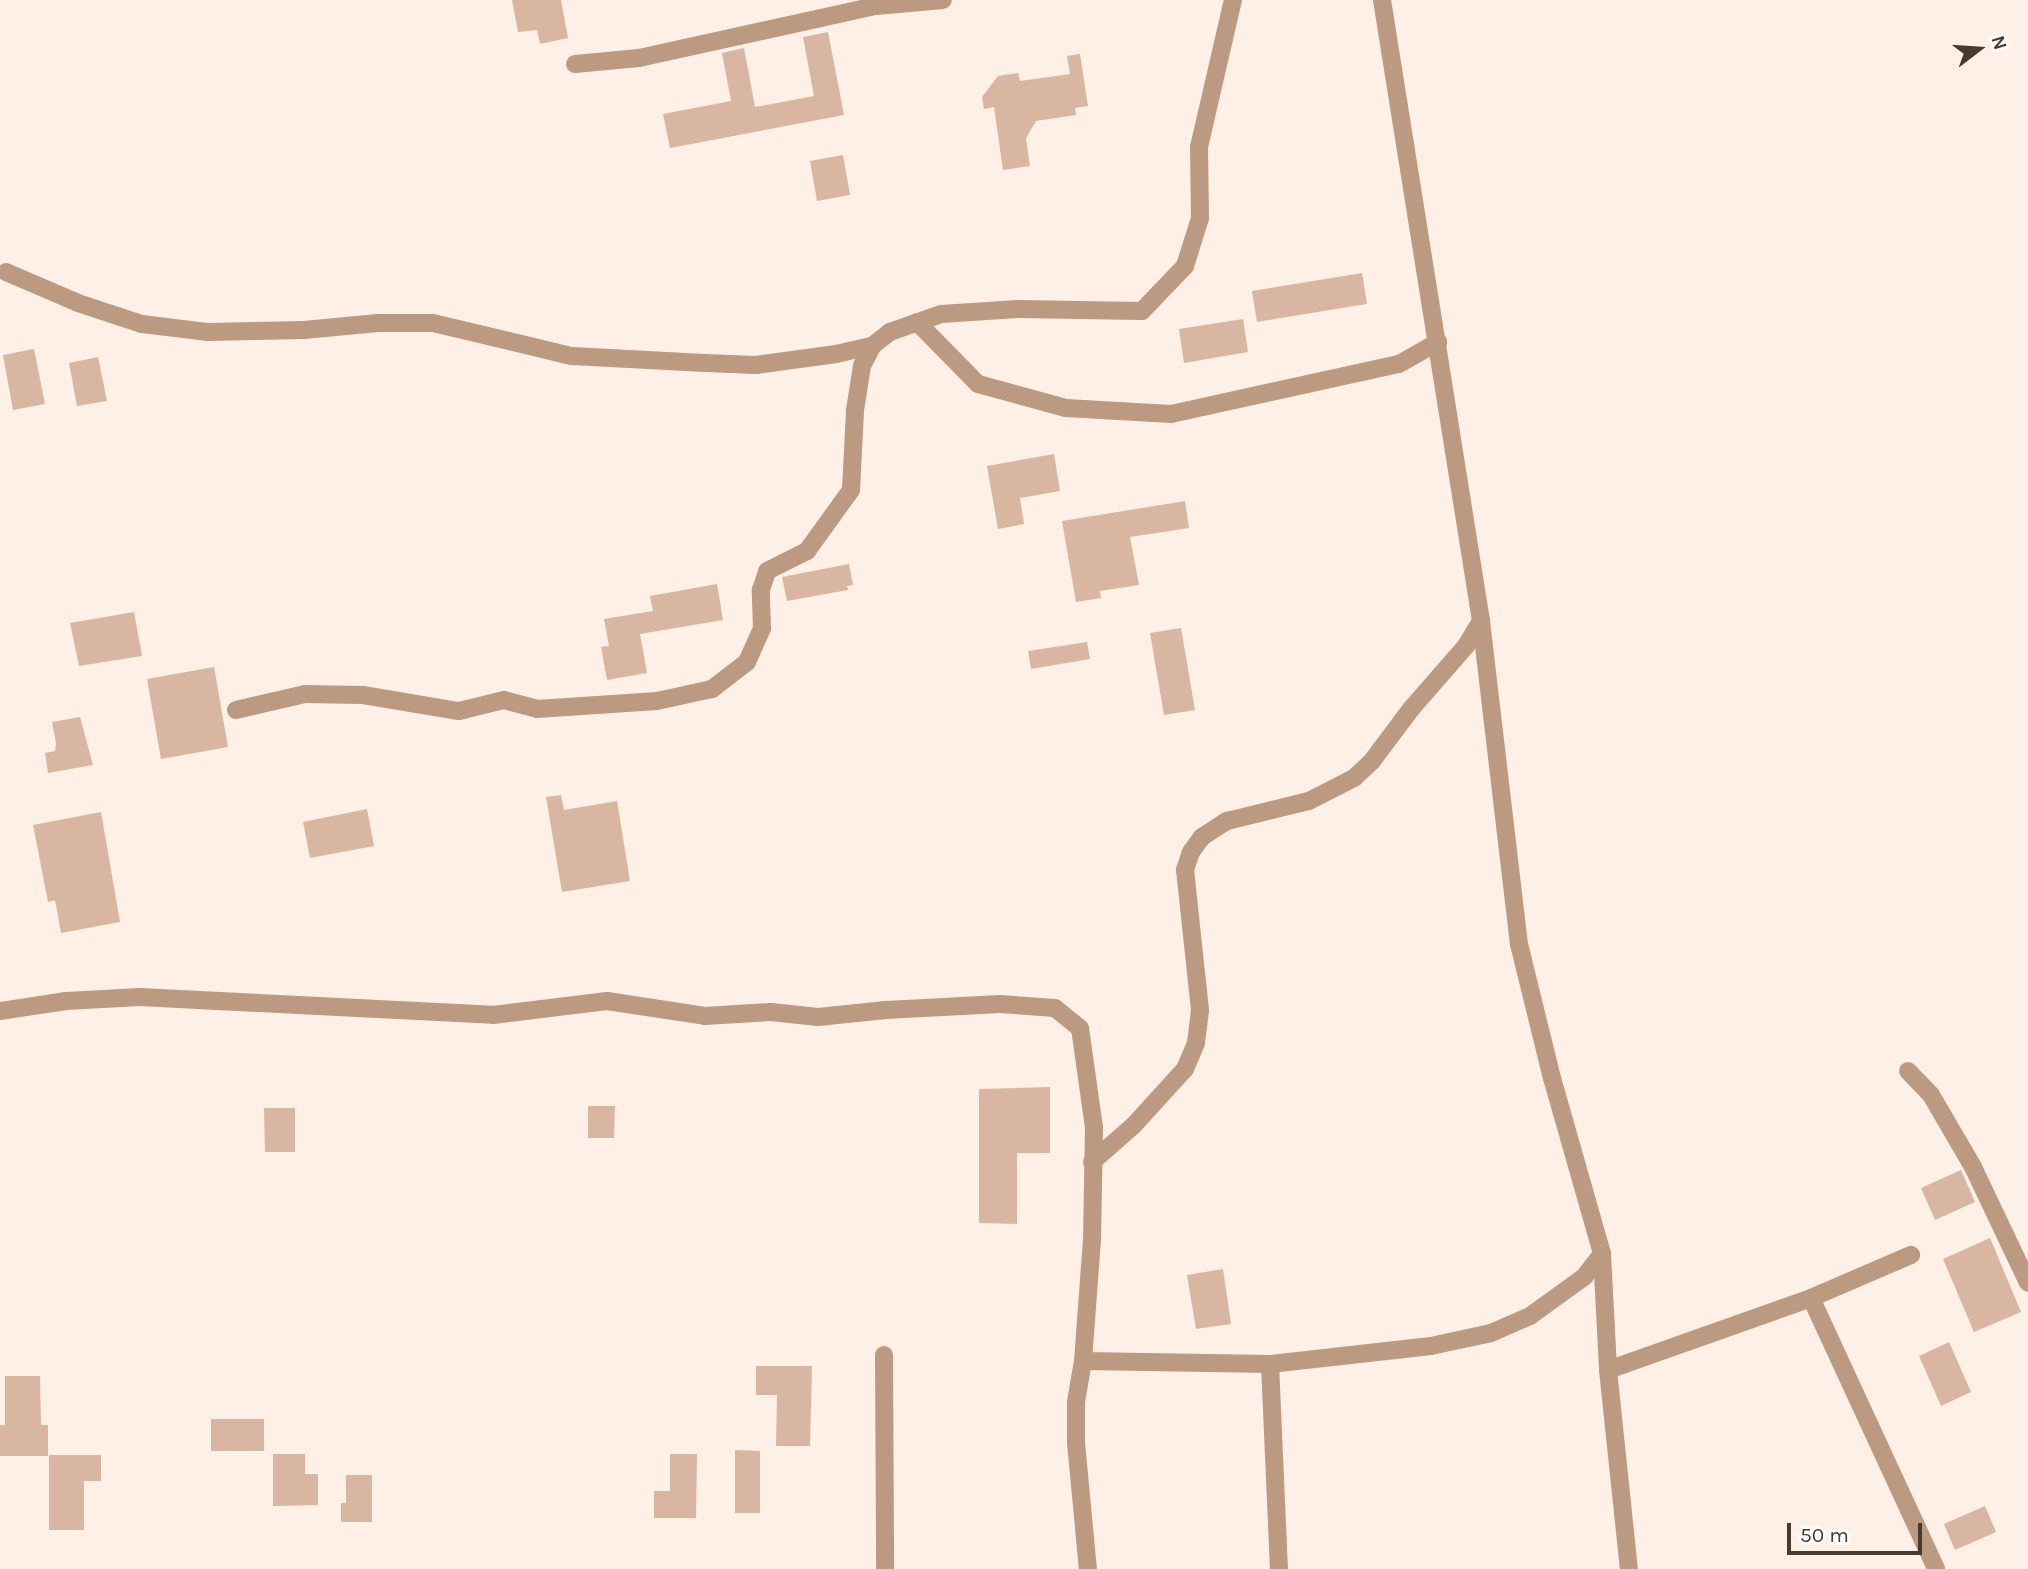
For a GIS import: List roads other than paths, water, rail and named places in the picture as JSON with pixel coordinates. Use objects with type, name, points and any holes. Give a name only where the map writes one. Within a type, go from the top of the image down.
[{"type":"street","points":[[575,64],[639,58],[876,6],[943,0]]},
{"type":"street","points":[[236,710],[305,694],[363,695],[459,710],[504,700],[537,709],[657,701],[712,689],[747,662],[762,628],[761,590],[767,571],[807,551],[851,490],[855,410],[862,366],[872,346],[890,332],[940,313],[1018,309],[1142,311],[1185,266],[1200,218],[1199,148],[1233,0]]},
{"type":"street","points":[[1382,0],[1481,621],[1519,944],[1552,1078],[1602,1254],[1608,1370],[1629,1569]]},
{"type":"street","points":[[6,272],[78,303],[142,324],[207,332],[304,330],[378,323],[433,324],[572,356],[756,365],[798,362],[872,346]]},
{"type":"street","points":[[917,322],[978,384],[1066,408],[1171,414],[1399,364],[1438,342]]},
{"type":"street","points":[[1092,1162],[1134,1125],[1185,1069],[1196,1043],[1200,1010],[1185,870],[1191,852],[1202,837],[1227,821],[1309,801],[1354,778],[1372,761],[1411,709],[1466,646],[1481,621]]},
{"type":"street","points":[[0,1011],[66,1001],[140,997],[493,1015],[607,1001],[705,1016],[771,1012],[818,1017],[1000,1004],[1055,1008],[1080,1028],[1094,1127],[1092,1239],[1083,1361],[1076,1402],[1076,1443],[1088,1569]]},
{"type":"street","points":[[1908,1071],[1931,1095],[1973,1167],[2028,1283]]},
{"type":"street","points":[[1083,1361],[1270,1364],[1431,1346],[1491,1333],[1531,1316],[1584,1277],[1602,1254]]},
{"type":"street","points":[[1608,1370],[1811,1298],[1911,1255]]},
{"type":"street","points":[[1811,1298],[1936,1569]]},
{"type":"street","points":[[884,1355],[885,1569]]},
{"type":"street","points":[[1270,1364],[1279,1569]]}]
